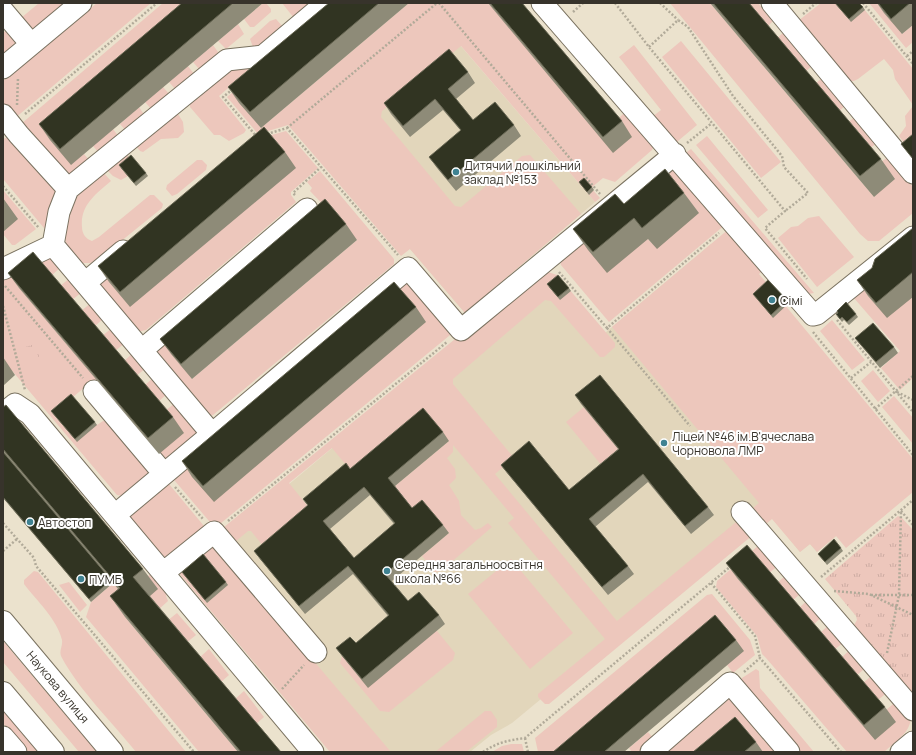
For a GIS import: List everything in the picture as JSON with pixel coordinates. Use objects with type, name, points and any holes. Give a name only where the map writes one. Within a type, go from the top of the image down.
[{"type":"main road","name":"Наукова вулиця","points":[[3,622],[112,752]]},
{"type":"main road","points":[[3,693],[53,752]]},
{"type":"street","points":[[11,72],[31,44],[81,3]]},
{"type":"street","points":[[53,246],[60,212],[68,189],[227,60],[263,56],[326,3]]},
{"type":"street","points":[[542,3],[733,221],[809,312],[817,314],[913,237]]},
{"type":"street","points":[[772,3],[913,173]]},
{"type":"street","points":[[3,11],[31,44]]},
{"type":"street","points":[[10,121],[68,189]]},
{"type":"street","points":[[115,515],[408,268],[461,330],[675,154]]},
{"type":"street","points":[[142,350],[307,209]]},
{"type":"street","points":[[85,283],[138,238]]},
{"type":"street","points":[[3,269],[53,246]]},
{"type":"street","points":[[53,246],[212,434]]},
{"type":"street","points":[[94,391],[164,474]]},
{"type":"street","points":[[3,414],[15,404],[30,414],[313,752]]},
{"type":"street","points":[[742,512],[913,710]]},
{"type":"street","points":[[163,573],[214,532],[316,652]]},
{"type":"street","points":[[651,752],[730,684],[790,752]]},
{"type":"street","points":[[3,737],[16,752]]},
{"type":"street","points":[[901,752],[913,742]]},
{"type":"path","points":[[10,121],[157,3]]},
{"type":"path","points":[[235,86],[223,97],[257,138],[287,128],[438,3],[610,207]]},
{"type":"path","points":[[615,3],[649,47],[785,211]]},
{"type":"path","points":[[660,3],[688,27],[732,96],[775,146],[782,156],[784,167],[808,193],[765,228],[810,281]]},
{"type":"path","points":[[863,3],[913,64]]},
{"type":"path","points":[[649,47],[678,20]]},
{"type":"path","points":[[907,56],[913,51]]},
{"type":"path","points":[[10,121],[11,72]]},
{"type":"path","points":[[675,154],[712,123]]},
{"type":"path","points":[[287,128],[408,268]]},
{"type":"path","points":[[307,209],[293,193],[321,167]]},
{"type":"path","points":[[3,186],[53,246]]},
{"type":"path","points":[[607,328],[733,221]]},
{"type":"path","points":[[548,259],[690,426]]},
{"type":"path","points":[[3,284],[94,391]]},
{"type":"path","points":[[829,305],[833,316],[913,412]]},
{"type":"path","points":[[3,306],[21,371],[30,414]]},
{"type":"path","points":[[808,326],[913,455]]},
{"type":"path","points":[[164,474],[214,532],[461,330]]},
{"type":"path","points":[[851,378],[871,362]]},
{"type":"path","points":[[876,409],[913,376]]},
{"type":"path","points":[[896,392],[913,400]]},
{"type":"path","points":[[808,588],[913,500]]},
{"type":"path","points":[[900,511],[913,525]]},
{"type":"path","points":[[883,675],[899,595],[900,511]]},
{"type":"path","points":[[3,523],[34,558],[36,566],[194,752]]},
{"type":"path","points":[[3,551],[17,539]]},
{"type":"path","points":[[483,752],[492,746],[508,740],[525,738],[735,563]]},
{"type":"path","points":[[711,583],[755,636],[760,658],[841,752]]},
{"type":"path","points":[[808,588],[869,594],[913,595]]},
{"type":"path","points":[[869,594],[913,615]]},
{"type":"path","points":[[270,701],[316,652]]},
{"type":"path","points":[[730,684],[760,658]]},
{"type":"path","points":[[525,738],[528,752]]},
{"type":"shaded area","name":"Дитячий дошкільний заклад №153","points":[[447,30],[595,202],[465,313],[318,142]]},
{"type":"shaded area","points":[[711,244],[883,497],[817,552],[810,544],[800,552],[767,512],[512,723],[491,735],[470,752],[369,752],[227,536],[537,277],[593,343]]},
{"type":"green space","points":[[39,3],[71,3],[40,28],[31,30],[21,18]]},
{"type":"green space","points":[[97,3],[151,3],[14,119],[3,110],[3,81]]},
{"type":"green space","points":[[163,3],[212,3],[71,164],[84,154],[90,161],[68,178],[21,124]]},
{"type":"green space","points":[[263,3],[266,3],[271,9],[271,12],[254,27],[250,27],[244,19]]},
{"type":"green space","points":[[282,3],[319,3],[294,18]]},
{"type":"green space","points":[[409,3],[488,3],[618,119],[627,110],[654,146],[652,150],[615,182],[603,178],[591,188],[600,198],[595,202],[461,46],[382,111],[381,117],[455,206],[461,207],[522,156],[530,155],[581,214],[465,313],[410,249],[401,256],[288,125],[258,134],[227,97],[246,81],[261,128]]},
{"type":"green space","points":[[670,3],[710,3],[874,197],[881,162],[888,157],[913,187],[913,213],[879,241],[868,241],[860,234]]},
{"type":"green space","points":[[746,3],[758,3],[773,21],[767,27]]},
{"type":"green space","points":[[821,3],[859,3],[913,69],[913,105],[895,79],[893,70],[884,59],[858,79],[849,81],[798,21]]},
{"type":"green space","points":[[869,3],[896,3],[902,34],[913,25],[913,42],[906,48]]},
{"type":"green space","points":[[276,19],[283,27],[261,50],[253,47],[250,39],[270,21]]},
{"type":"green space","points":[[238,24],[244,34],[226,49],[218,41]]},
{"type":"green space","points":[[8,29],[19,42],[3,55],[3,33]]},
{"type":"green space","points":[[783,33],[812,66],[805,72],[776,39]]},
{"type":"green space","points":[[681,41],[781,162],[761,178],[662,57]]},
{"type":"green space","points":[[213,45],[218,52],[217,55],[201,69],[199,69],[193,62]]},
{"type":"green space","points":[[634,45],[697,125],[672,146],[652,117],[661,110],[619,57]]},
{"type":"green space","points":[[188,66],[194,74],[175,89],[169,82]]},
{"type":"green space","points":[[230,66],[248,67],[248,71],[219,96],[246,130],[244,133],[229,141],[220,135],[214,135],[190,107],[190,101]]},
{"type":"green space","points":[[822,78],[845,106],[838,112],[815,84]]},
{"type":"green space","points":[[163,87],[170,95],[152,110],[145,102]]},
{"type":"green space","points":[[913,106],[913,155],[899,136],[906,126],[905,116]]},
{"type":"green space","points":[[139,107],[145,116],[126,131],[120,124]]},
{"type":"green space","points":[[172,113],[178,114],[183,122],[184,132],[178,138],[161,139],[143,152],[140,151],[136,146]]},
{"type":"green space","points":[[855,117],[877,143],[869,149],[847,123]]},
{"type":"green space","points":[[113,129],[119,137],[99,153],[93,146]]},
{"type":"green space","points":[[286,131],[318,168],[291,192],[291,195],[296,202],[146,330],[137,332],[94,277],[257,139]]},
{"type":"green space","points":[[11,136],[62,190],[48,227],[44,228],[3,179],[3,139]]},
{"type":"green space","points":[[707,136],[768,210],[758,218],[696,145]]},
{"type":"green space","points":[[691,149],[814,293],[808,294],[683,155]]},
{"type":"green space","points":[[126,154],[131,160],[121,168],[128,176],[121,180],[113,176],[106,169]]},
{"type":"green space","points":[[197,160],[202,160],[207,165],[206,170],[177,194],[172,196],[166,189],[167,185]]},
{"type":"green space","points":[[674,168],[726,224],[609,322],[561,265],[560,260],[594,228],[648,239],[657,248],[649,184]]},
{"type":"green space","points":[[102,171],[111,181],[86,206],[82,219],[82,227],[86,238],[92,241],[99,237],[150,195],[154,195],[163,204],[162,208],[99,259],[90,263],[82,263],[74,256],[67,246],[64,237],[72,196]]},
{"type":"green space","points":[[320,171],[394,259],[394,264],[213,415],[209,416],[156,354],[159,348],[177,334],[192,379],[357,240],[310,191],[312,188],[307,182]]},
{"type":"green space","points":[[3,190],[36,229],[15,245],[12,245],[3,234]]},
{"type":"green space","points":[[819,216],[854,257],[817,287],[778,238],[791,227],[798,226],[808,218]]},
{"type":"green space","points":[[730,228],[764,269],[759,274],[913,459],[913,492],[846,548],[836,536],[817,552],[810,544],[800,552],[772,519],[549,704],[545,704],[538,697],[538,694],[605,639],[508,523],[514,518],[453,445],[453,452],[447,458],[455,469],[456,478],[449,485],[459,501],[461,515],[475,530],[488,523],[492,527],[441,571],[435,572],[422,556],[449,533],[418,516],[394,487],[449,441],[356,477],[332,448],[289,483],[314,514],[268,552],[251,531],[248,531],[235,542],[218,532],[460,335],[548,272],[557,275],[615,343],[615,347],[604,357],[600,357],[551,301],[545,300],[453,379],[453,384],[514,458],[495,474],[617,621],[759,503],[612,327]]},
{"type":"green space","points":[[47,253],[61,267],[51,276],[165,411],[175,403],[197,431],[195,438],[164,465],[91,382],[73,397],[97,425],[103,421],[112,422],[150,466],[149,474],[124,496],[117,495],[3,360],[3,273]]},
{"type":"green space","points":[[877,276],[913,297],[913,378],[900,390],[881,368],[900,351],[853,297]]},
{"type":"green space","points":[[70,278],[82,292],[72,300],[60,286]]},
{"type":"green space","points":[[406,279],[455,331],[215,528],[169,474]]},
{"type":"green space","points":[[91,303],[104,318],[94,327],[81,311]]},
{"type":"green space","points":[[832,320],[865,360],[852,370],[820,331]]},
{"type":"green space","points":[[112,328],[125,343],[115,351],[102,336]]},
{"type":"green space","points":[[36,344],[40,361],[29,363],[25,347]]},
{"type":"green space","points":[[133,353],[146,368],[136,376],[124,361]]},
{"type":"green space","points":[[873,370],[890,391],[878,402],[861,381]]},
{"type":"green space","points":[[154,377],[168,393],[158,402],[144,386]]},
{"type":"green space","points":[[894,396],[913,418],[913,444],[882,407]]},
{"type":"green space","points":[[584,407],[625,457],[607,472],[566,422]]},
{"type":"green space","points":[[164,478],[209,532],[165,563],[127,516]]},
{"type":"green space","points":[[898,516],[902,518],[913,530],[913,699],[854,631],[854,625],[857,620],[856,616],[825,579]]},
{"type":"green space","points":[[765,540],[783,562],[769,573],[886,710],[899,699],[908,711],[910,715],[909,726],[902,736],[884,752],[847,752],[762,654],[757,636],[716,587],[717,581]]},
{"type":"green space","points":[[212,541],[391,752],[330,752],[177,571]]},
{"type":"green space","points":[[511,559],[573,633],[530,669],[468,594]]},
{"type":"green space","points":[[34,571],[38,572],[186,752],[136,752],[97,706],[69,670],[62,658],[60,653],[62,640],[56,625],[46,610],[24,584],[24,580]]},
{"type":"green space","points":[[154,571],[167,593],[166,596],[168,601],[158,610],[148,598],[147,577]]},
{"type":"green space","points":[[791,571],[806,589],[792,601],[777,583]]},
{"type":"green space","points":[[69,582],[87,605],[80,612],[59,585]]},
{"type":"green space","points":[[113,583],[135,609],[125,617],[238,752],[199,752],[86,617],[91,602]]},
{"type":"green space","points":[[712,594],[750,640],[755,655],[733,673],[727,665],[573,752],[538,752],[535,738],[707,595]]},
{"type":"green space","points":[[812,596],[826,613],[813,625],[799,608]]},
{"type":"green space","points":[[177,613],[196,635],[186,643],[167,621]]},
{"type":"green space","points":[[833,621],[848,639],[834,650],[820,633]]},
{"type":"green space","points":[[437,631],[455,653],[453,660],[389,712],[380,711],[340,663],[342,656]]},
{"type":"green space","points":[[3,641],[97,752],[79,752],[3,662]]},
{"type":"green space","points":[[854,646],[870,664],[856,676],[841,658]]},
{"type":"green space","points":[[209,649],[229,675],[220,683],[199,658]]},
{"type":"green space","points":[[756,669],[759,671],[760,688],[814,752],[794,752],[739,685],[742,678]]},
{"type":"green space","points":[[876,672],[891,689],[877,701],[863,683]]},
{"type":"green space","points":[[244,691],[264,717],[255,725],[234,700]]},
{"type":"green space","points":[[730,694],[783,752],[660,752]]},
{"type":"green space","points":[[3,711],[38,752],[27,752],[3,723]]},
{"type":"green space","points":[[485,711],[491,711],[497,720],[497,727],[466,752],[435,752]]},
{"type":"green space","points":[[648,732],[655,740],[641,752],[632,752],[629,748]]},
{"type":"green space","points":[[522,744],[524,752],[492,752],[502,746]]},
{"type":"building","points":[[182,3],[233,3],[60,149],[39,124]]},
{"type":"building","points":[[329,3],[379,3],[250,112],[228,87]]},
{"type":"building","points":[[490,3],[522,3],[622,121],[603,137]]},
{"type":"building","points":[[713,3],[749,3],[881,159],[860,176]]},
{"type":"building","points":[[835,3],[859,3],[863,7],[849,19]]},
{"type":"building","points":[[878,3],[910,3],[891,19]]},
{"type":"building","points":[[449,49],[468,72],[448,89],[473,120],[495,102],[514,125],[448,180],[429,157],[461,130],[435,99],[403,126],[384,103]]},
{"type":"building","points":[[264,127],[285,152],[120,292],[98,266]]},
{"type":"building","points":[[913,134],[913,159],[901,144]]},
{"type":"building","points":[[131,155],[146,173],[134,183],[119,165]]},
{"type":"building","points":[[665,169],[684,193],[642,228],[634,218],[593,252],[573,229],[615,194],[624,204]]},
{"type":"building","points":[[584,178],[592,187],[587,192],[579,182]]},
{"type":"building","points":[[325,199],[346,224],[181,364],[160,339]]},
{"type":"building","points":[[913,228],[913,272],[876,303],[857,280],[872,268],[875,259]]},
{"type":"building","points":[[33,252],[173,417],[148,438],[8,273]]},
{"type":"building","points":[[558,275],[569,288],[558,297],[547,284]]},
{"type":"building","name":"Сімі","points":[[768,280],[787,300],[771,315],[753,294]]},
{"type":"building","points":[[394,282],[416,307],[203,486],[182,461]]},
{"type":"building","points":[[846,302],[856,314],[847,322],[842,317],[840,319],[836,314]]},
{"type":"building","points":[[873,323],[894,347],[876,362],[855,338]]},
{"type":"building","points":[[600,375],[708,507],[685,526],[643,474],[589,519],[628,566],[602,587],[501,465],[529,441],[569,490],[619,449],[575,395]]},
{"type":"building","points":[[71,394],[95,422],[75,439],[51,411]]},
{"type":"building","points":[[6,405],[143,569],[133,577],[281,752],[241,752],[110,596],[120,588],[3,449],[3,407]]},
{"type":"building","points":[[423,408],[443,432],[388,478],[412,508],[422,500],[443,525],[385,574],[408,601],[419,592],[439,615],[362,679],[336,648],[350,637],[356,643],[389,615],[348,566],[299,606],[254,551],[308,505],[303,499],[346,463],[350,469]],"holes":[[[364,487],[395,523],[354,558],[323,521]]]},
{"type":"building","points":[[3,452],[111,580],[89,599],[3,497]]},
{"type":"building","points":[[834,539],[841,548],[825,562],[818,554]]},
{"type":"building","points":[[747,545],[885,707],[864,725],[726,563]]},
{"type":"building","points":[[203,554],[226,582],[205,600],[182,572]]},
{"type":"building","points":[[715,615],[736,640],[604,752],[553,752]]},
{"type":"building","points":[[735,717],[756,742],[744,752],[693,752]]},
{"type":"place","name":"Дитячий дошкільний заклад №153","points":[[456,172]]},
{"type":"place","name":"Сімі","points":[[772,300]]},
{"type":"place","name":"Ліцей №46 ім.В'ячеслава Чорновола ЛМР","points":[[664,443]]},
{"type":"place","name":"Автостоп","points":[[30,522]]},
{"type":"place","name":"Середня загальноосвітня школа №66","points":[[387,571]]},
{"type":"place","name":"ПУМБ","points":[[81,579]]}]
